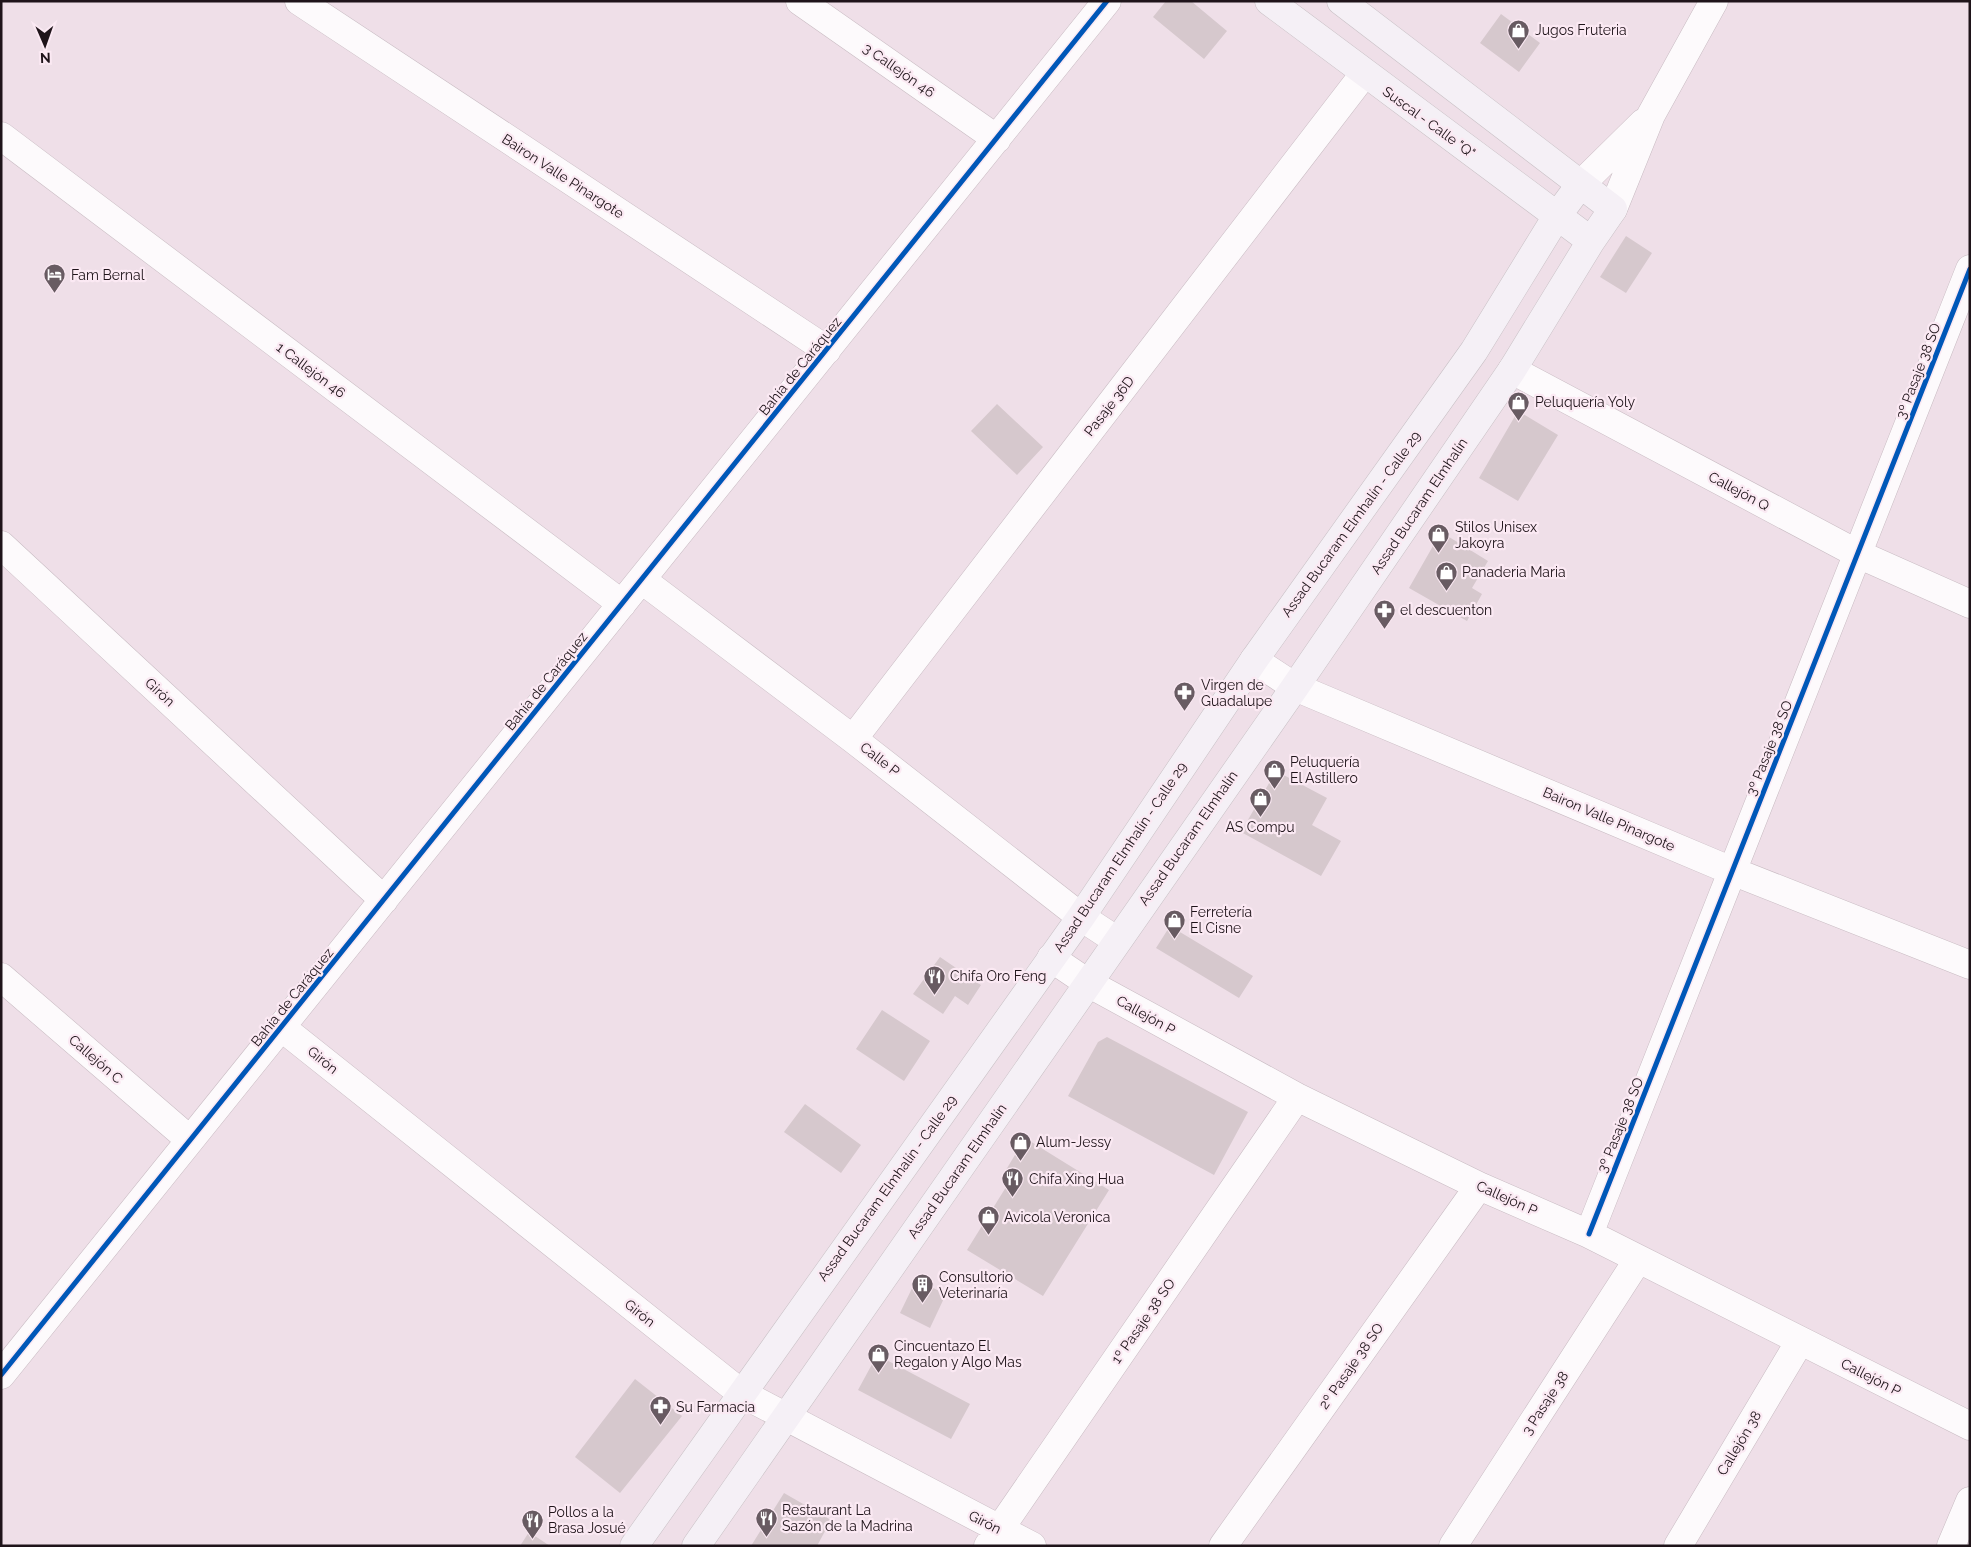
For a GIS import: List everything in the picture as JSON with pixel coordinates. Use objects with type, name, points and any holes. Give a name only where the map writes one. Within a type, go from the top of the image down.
[{"type":"main road","name":"Suscal - Calle \"Q\"","points":[[1269,1],[1364,74],[1590,241]]},
{"type":"main road","points":[[1341,1],[1613,209]]},
{"type":"main road","name":"Assad Bucaram Elmhalín - Calle 29","points":[[634,1546],[1081,917],[1254,660],[1474,351],[1558,216],[1580,185]]},
{"type":"main road","name":"Assad Bucaram Elmhalín","points":[[696,1546],[1116,940],[1295,687],[1512,370],[1590,241],[1613,209]]},
{"type":"street","name":"Bairon Valle Pinargote","points":[[298,1],[827,350]]},
{"type":"street","name":"3 Callejón 46","points":[[800,1],[997,139]]},
{"type":"street","name":"Bahía de Caráquez","points":[[1,1375],[1108,1]]},
{"type":"street","name":"Assad Bucaram Elmhalín","points":[[1613,209],[1651,115],[1714,1]]},
{"type":"street","name":"Pasaje 36D","points":[[853,739],[1364,74]]},
{"type":"street","name":"Assad Bucaram Elmhalín","points":[[1580,185],[1651,115]]},
{"type":"street","name":"1 Callejón 46","points":[[1,136],[622,604]]},
{"type":"street","name":"3º Pasaje 38 SO","points":[[1589,1234],[1970,270]]},
{"type":"street","name":"Callejón Q","points":[[1512,370],[1858,554],[1970,604]]},
{"type":"street","name":"Girón","points":[[1,545],[384,900]]},
{"type":"street","name":"Calle P","points":[[642,580],[853,739],[1081,917],[1116,940]]},
{"type":"street","name":"Bairon Valle Pinargote","points":[[1254,660],[1295,687],[1732,871],[1970,965]]},
{"type":"street","name":"Callejón P","points":[[1051,958],[1088,983],[1297,1097],[1479,1186],[1589,1234],[1637,1261],[1970,1426]]},
{"type":"street","name":"Callejón C","points":[[1,977],[190,1140]]},
{"type":"street","name":"Girón","points":[[281,1027],[741,1393],[994,1538],[1032,1546]]},
{"type":"street","name":"1º Pasaje 38 SO","points":[[994,1538],[1297,1097]]},
{"type":"street","name":"2º Pasaje 38 SO","points":[[1223,1546],[1479,1186]]},
{"type":"street","name":"3 Pasaje 38","points":[[1453,1546],[1637,1261]]},
{"type":"street","name":"Callejón 38","points":[[1678,1546],[1800,1341]]},
{"type":"street","points":[[1951,1546],[1970,1502]]},
{"type":"building","points":[[1166,1],[1191,1],[1227,31],[1204,59],[1153,17]]},
{"type":"building","points":[[1501,14],[1540,43],[1519,72],[1480,43]]},
{"type":"building","points":[[1626,236],[1652,253],[1626,293],[1600,277]]},
{"type":"building","points":[[997,404],[1043,447],[1017,475],[971,431]]},
{"type":"building","points":[[1518,411],[1558,435],[1518,501],[1479,478]]},
{"type":"building","points":[[1441,532],[1488,561],[1472,588],[1482,594],[1467,621],[1409,588]]},
{"type":"building","points":[[1276,771],[1327,798],[1312,825],[1341,841],[1321,876],[1241,832]]},
{"type":"building","points":[[1170,926],[1253,976],[1239,998],[1156,948]]},
{"type":"building","points":[[940,957],[981,985],[968,1005],[955,996],[943,1014],[913,994]]},
{"type":"building","points":[[882,1010],[930,1041],[904,1081],[856,1049]]},
{"type":"building","points":[[1107,1037],[1248,1112],[1214,1175],[1068,1096],[1098,1042]]},
{"type":"building","points":[[805,1104],[861,1145],[841,1173],[784,1132]]},
{"type":"building","points":[[1025,1138],[1109,1190],[1043,1296],[967,1250],[1011,1179],[1003,1175]]},
{"type":"building","name":"Consultorio Veterinaría","points":[[916,1280],[946,1294],[930,1328],[900,1313]]},
{"type":"building","points":[[877,1355],[970,1404],[951,1439],[858,1390]]},
{"type":"building","points":[[635,1379],[682,1416],[620,1493],[575,1457]]},
{"type":"building","points":[[784,1493],[831,1520],[817,1546],[751,1546]]},
{"type":"building","name":"Pollos a la Brasa Josué","points":[[529,1532],[550,1546],[520,1546]]},
{"type":"cycle path","points":[[1,1375],[1107,1]]},
{"type":"cycle path","points":[[1589,1234],[1970,269]]},
{"type":"place","name":"Jugos Fruteria","points":[[1519,49]]},
{"type":"place","name":"Fam Bernal","points":[[55,294]]},
{"type":"place","name":"Peluquería Yoly","points":[[1519,421]]},
{"type":"place","name":"Stilos Unisex Jakoyra","points":[[1439,554]]},
{"type":"place","name":"Panaderia Maria","points":[[1446,591]]},
{"type":"place","name":"el descuenton","points":[[1384,629]]},
{"type":"place","name":"Virgen de Guadalupe","points":[[1185,712]]},
{"type":"place","name":"Peluquería El Astillero","points":[[1274,789]]},
{"type":"place","name":"AS Compu","points":[[1260,818]]},
{"type":"place","name":"Ferretería El Cisne","points":[[1174,939]]},
{"type":"place","name":"Chifa Oro Feng","points":[[934,995]]},
{"type":"place","name":"Alum-Jessy","points":[[1020,1161]]},
{"type":"place","name":"Chifa Xing Hua","points":[[1013,1198]]},
{"type":"place","name":"Avicola Veronica","points":[[988,1236]]},
{"type":"place","name":"Consultorio Veterinaría","points":[[923,1304]]},
{"type":"place","name":"Cincuentazo El Regalon y Algo Mas","points":[[878,1373]]},
{"type":"place","name":"Su Farmacia","points":[[660,1426]]},
{"type":"place","name":"Restaurant La Sazón de la Madrina","points":[[766,1537]]},
{"type":"place","name":"Pollos a la Brasa Josué","points":[[532,1539]]}]
